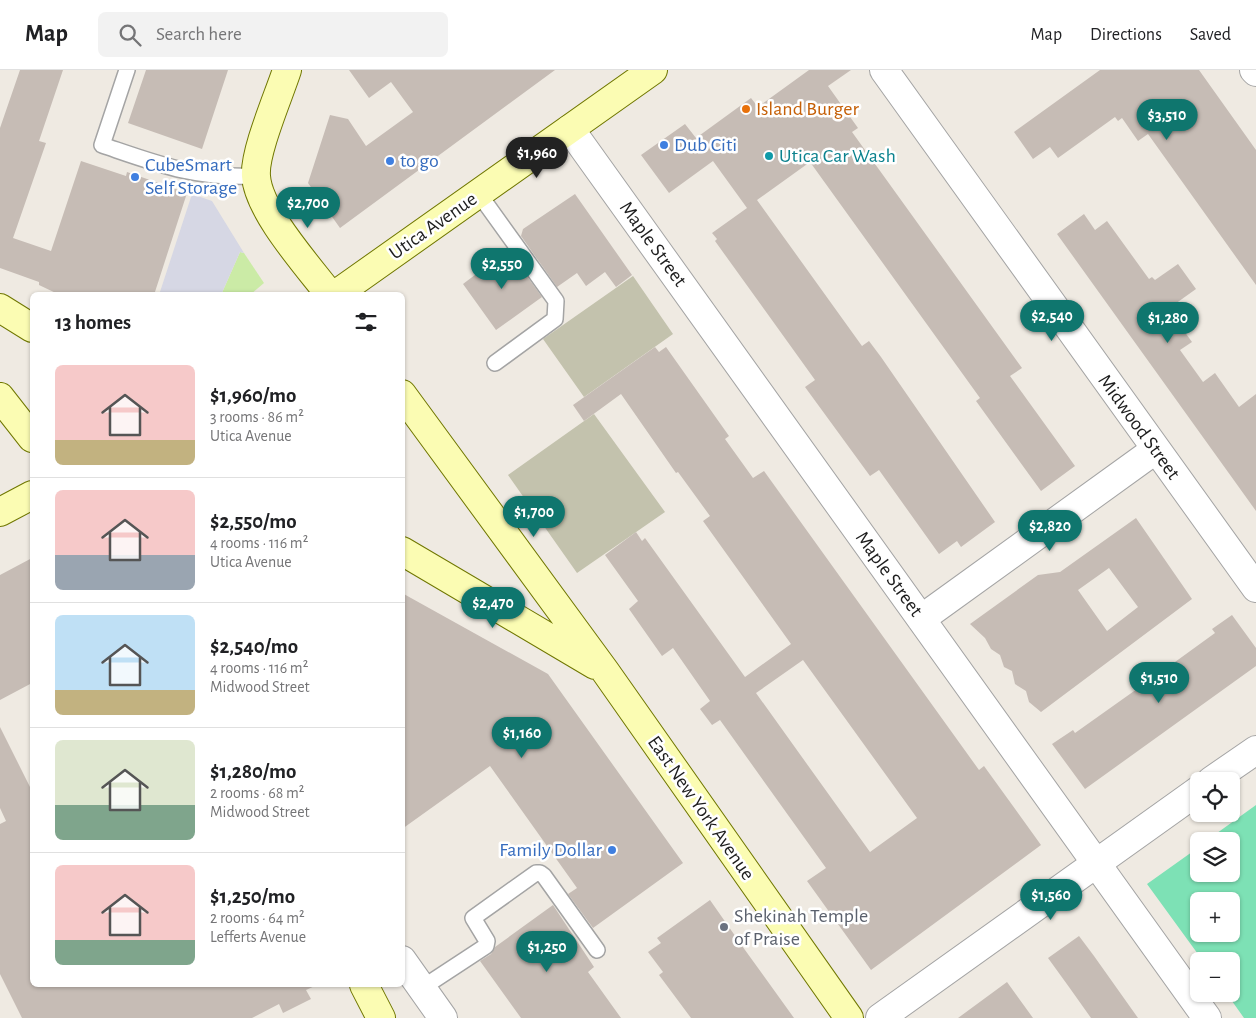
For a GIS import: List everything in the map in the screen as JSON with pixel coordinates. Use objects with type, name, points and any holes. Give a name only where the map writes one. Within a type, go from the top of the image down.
[{"type":"main road","points":[[287,70],[257,159],[256,176],[261,198],[272,217],[328,292]]},
{"type":"main road","name":"Utica Avenue","points":[[340,292],[653,70]]},
{"type":"main road","points":[[0,308],[30,327]]},
{"type":"main road","points":[[0,397],[30,435]]},
{"type":"main road","name":"East New York Avenue","points":[[405,398],[605,671],[849,1018]]},
{"type":"main road","points":[[0,512],[30,496]]},
{"type":"main road","name":"East New York Avenue","points":[[405,553],[605,671]]},
{"type":"main road","points":[[365,987],[381,1018]]},
{"type":"street","name":"Midwood Street","points":[[884,70],[1155,450],[1256,588]]},
{"type":"street","name":"Maple Street","points":[[570,129],[1207,1018]]},
{"type":"street","points":[[921,619],[1155,450]]},
{"type":"street","points":[[1225,772],[1256,750]]},
{"type":"street","points":[[880,1018],[1190,796]]},
{"type":"street","points":[[405,964],[443,1018]]},
{"type":"lane","points":[[127,70],[102,145],[181,172],[224,178],[256,176]]},
{"type":"lane","points":[[479,194],[556,300],[555,319],[495,363]]},
{"type":"lane","points":[[422,988],[486,946],[487,941],[473,918],[540,872],[597,950]]},
{"type":"shaded area","points":[[192,194],[212,201],[244,253],[240,252],[222,292],[160,292]]},
{"type":"shaded area","points":[[633,276],[673,334],[584,397],[543,339]]},
{"type":"shaded area","points":[[594,414],[665,512],[577,573],[508,475]]},
{"type":"green space","points":[[240,252],[244,253],[264,283],[254,292],[222,292]]},
{"type":"green space","points":[[1256,805],[1256,1018],[1244,1018],[1233,1002],[1240,1002],[1240,952],[1196,952],[1147,884],[1190,853],[1190,882],[1240,882],[1240,832],[1218,832],[1232,822],[1240,822],[1240,817]]},
{"type":"building","points":[[20,70],[63,70],[39,141],[46,143],[13,238],[51,251],[81,161],[126,176],[127,172],[187,193],[155,292],[54,292],[39,285],[39,282],[0,268],[0,128]]},
{"type":"building","points":[[146,70],[228,70],[202,149],[128,123]]},
{"type":"building","points":[[349,70],[555,70],[340,228],[308,183],[330,115],[348,119],[366,146],[413,112],[391,82],[369,98]]},
{"type":"building","points":[[809,70],[851,70],[828,86],[858,128],[852,132],[1022,368],[1010,376],[1075,466],[1041,491],[976,401],[980,398],[810,162],[757,200],[862,346],[869,341],[881,357],[995,522],[961,547],[957,541],[939,554],[879,470],[870,476],[805,387],[815,380],[715,241],[717,239],[712,233],[747,208],[713,161],[669,193],[641,155],[685,124],[696,138],[751,98],[758,107]]},
{"type":"building","points":[[1100,70],[1199,70],[1256,150],[1256,285],[1148,134],[1138,141],[1122,118],[1118,121],[1115,117],[1058,158],[1050,147],[1033,159],[1014,132]]},
{"type":"building","points":[[575,194],[632,275],[616,287],[605,272],[586,286],[577,273],[557,287],[521,236],[523,229]]},
{"type":"building","points":[[1084,214],[1095,230],[1107,221],[1149,279],[1152,277],[1155,280],[1178,264],[1196,289],[1168,309],[1192,342],[1180,350],[1203,382],[1215,373],[1239,407],[1256,394],[1256,511],[1057,234]]},
{"type":"building","points":[[508,250],[542,297],[496,330],[463,284]]},
{"type":"building","points":[[655,347],[659,352],[666,347],[729,436],[725,439],[753,478],[764,471],[979,770],[984,766],[1041,845],[871,970],[807,881],[826,868],[720,720],[712,725],[700,709],[710,701],[673,648],[662,656],[629,609],[638,601],[605,555],[636,532],[642,541],[645,538],[745,677],[791,644],[703,521],[710,516],[678,472],[676,473],[621,394],[584,421],[573,405]],"holes":[[[803,660],[917,818],[870,852],[756,693]]]},
{"type":"building","points":[[1136,518],[1192,599],[1041,712],[1029,702],[1026,691],[1015,684],[1012,671],[1004,667],[1000,655],[991,649],[985,638],[970,624],[1038,575],[1060,572]],"holes":[[[1109,568],[1138,607],[1107,631],[1078,590]]]},
{"type":"building","points":[[30,559],[30,684],[0,700],[0,575]]},
{"type":"building","points":[[405,595],[548,674],[683,863],[593,928],[568,894],[577,888],[490,766],[405,827]]},
{"type":"building","points":[[1232,615],[1256,648],[1256,666],[1085,789],[1052,744],[1073,730],[1075,733],[1175,662],[1215,633],[1212,629]]},
{"type":"building","points":[[0,727],[30,787],[30,987],[313,987],[306,990],[311,999],[283,1013],[279,1004],[252,1018],[22,1018],[0,974],[0,824],[6,821],[0,808]]},
{"type":"building","points":[[710,900],[794,1018],[691,1018],[659,975],[663,972],[648,952],[661,943],[657,938]]},
{"type":"building","points":[[553,905],[594,967],[588,972],[621,1018],[521,1018],[480,961],[491,954],[495,947]]},
{"type":"building","points":[[1079,936],[1138,1018],[1091,1018],[1048,958]]},
{"type":"building","points":[[1007,982],[1033,1018],[958,1018]]},
{"type":"place","name":"Island Burger","points":[[746,109]]},
{"type":"place","name":"Dub Citi","points":[[664,145]]},
{"type":"place","name":"Utica Car Wash","points":[[769,156]]},
{"type":"place","name":"to go","points":[[390,161]]},
{"type":"place","name":"CubeSmart Self Storage","points":[[135,177]]},
{"type":"place","name":"Family Dollar","points":[[612,850]]},
{"type":"place","name":"Shekinah Temple of Praise","points":[[724,927]]}]
